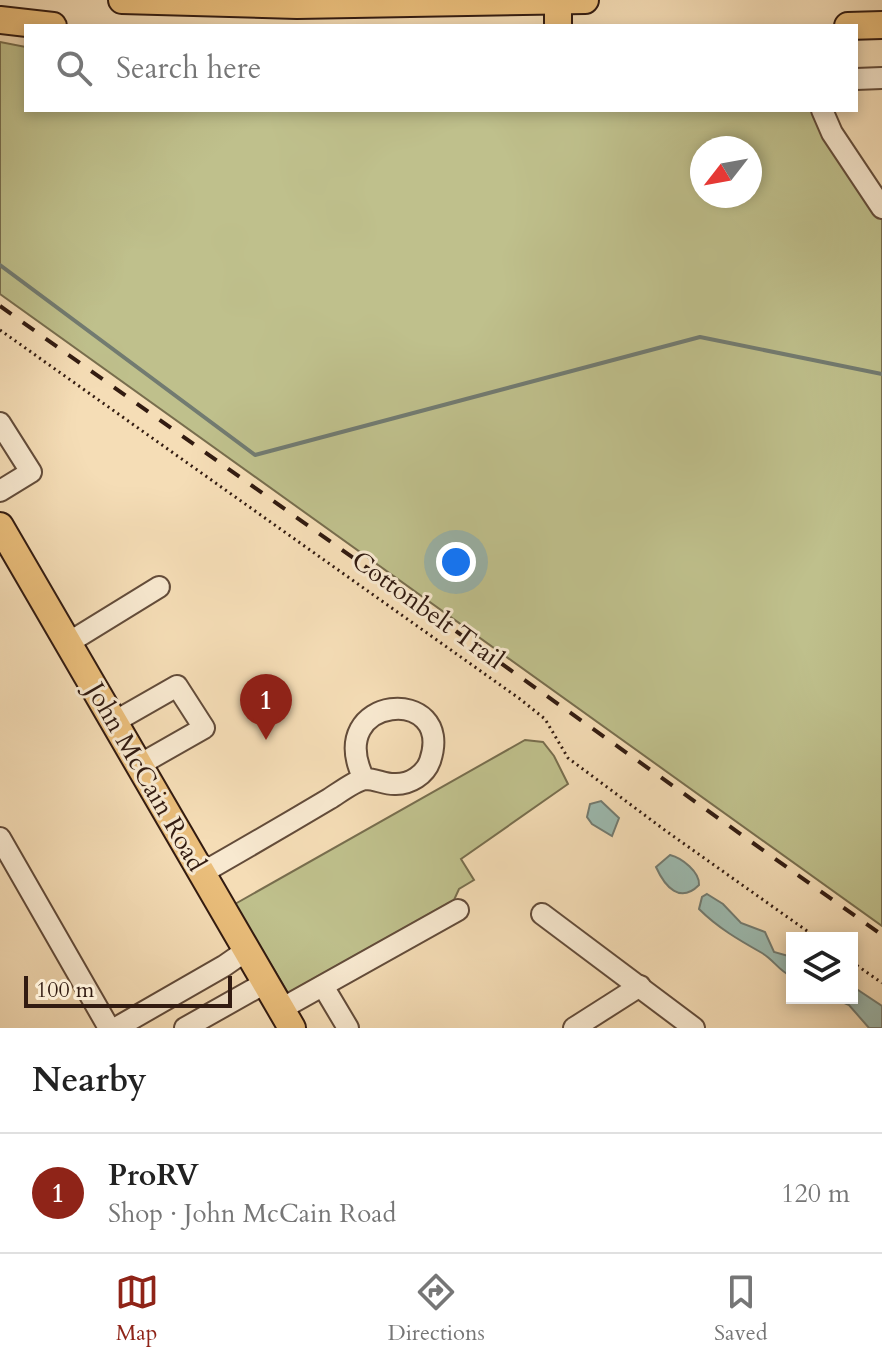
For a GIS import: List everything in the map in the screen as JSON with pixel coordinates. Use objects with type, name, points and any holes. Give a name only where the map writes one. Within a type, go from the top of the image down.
[{"type":"main road","points":[[122,0],[297,5],[585,0]]},
{"type":"main road","points":[[558,1],[558,24]]},
{"type":"main road","points":[[0,20],[35,24]]},
{"type":"main road","points":[[858,26],[882,25]]},
{"type":"main road","name":"John McCain Road","points":[[0,526],[7,554],[68,643],[286,1018]]},
{"type":"street","points":[[858,79],[882,78]]},
{"type":"street","points":[[823,112],[832,133],[882,208]]},
{"type":"street","points":[[858,173],[882,172]]},
{"type":"street","points":[[0,423],[31,472],[0,491]]},
{"type":"street","points":[[68,643],[159,587]]},
{"type":"street","points":[[114,722],[177,686],[204,728],[139,765]]},
{"type":"street","points":[[202,873],[364,779]]},
{"type":"street","points":[[0,838],[109,1028]]},
{"type":"street","points":[[286,1018],[323,986],[458,910]]},
{"type":"street","points":[[542,914],[694,1028]]},
{"type":"street","points":[[116,1028],[247,950]]},
{"type":"street","points":[[185,1028],[265,983]]},
{"type":"street","points":[[323,986],[348,1028]]},
{"type":"street","points":[[574,1028],[640,986]]},
{"type":"path","name":"Cottonbelt Trail","points":[[0,330],[520,699],[545,719],[568,758],[808,932]]},
{"type":"path","points":[[858,966],[882,983]]},
{"type":"green space","points":[[0,42],[24,47],[24,112],[815,112],[882,220],[882,926],[0,294]]},
{"type":"green space","points":[[525,740],[543,742],[568,784],[461,859],[474,880],[459,889],[454,900],[288,993],[235,904]]},
{"type":"water","points":[[601,801],[619,818],[612,836],[592,824],[587,817],[590,804]]},
{"type":"water","points":[[670,855],[685,862],[697,875],[699,885],[692,891],[674,891],[660,874],[656,867]]},
{"type":"water","points":[[707,894],[723,904],[741,923],[765,932],[774,952],[786,955],[786,973],[699,909],[702,897]]},
{"type":"water","points":[[858,990],[882,1006],[882,1028],[869,1028],[847,1004],[858,1004]]},
{"type":"waterway","points":[[0,265],[255,455],[700,337],[882,374]]},
{"type":"railway","points":[[0,306],[882,935]]},
{"type":"place","name":"ProRV","points":[[266,740]]}]
